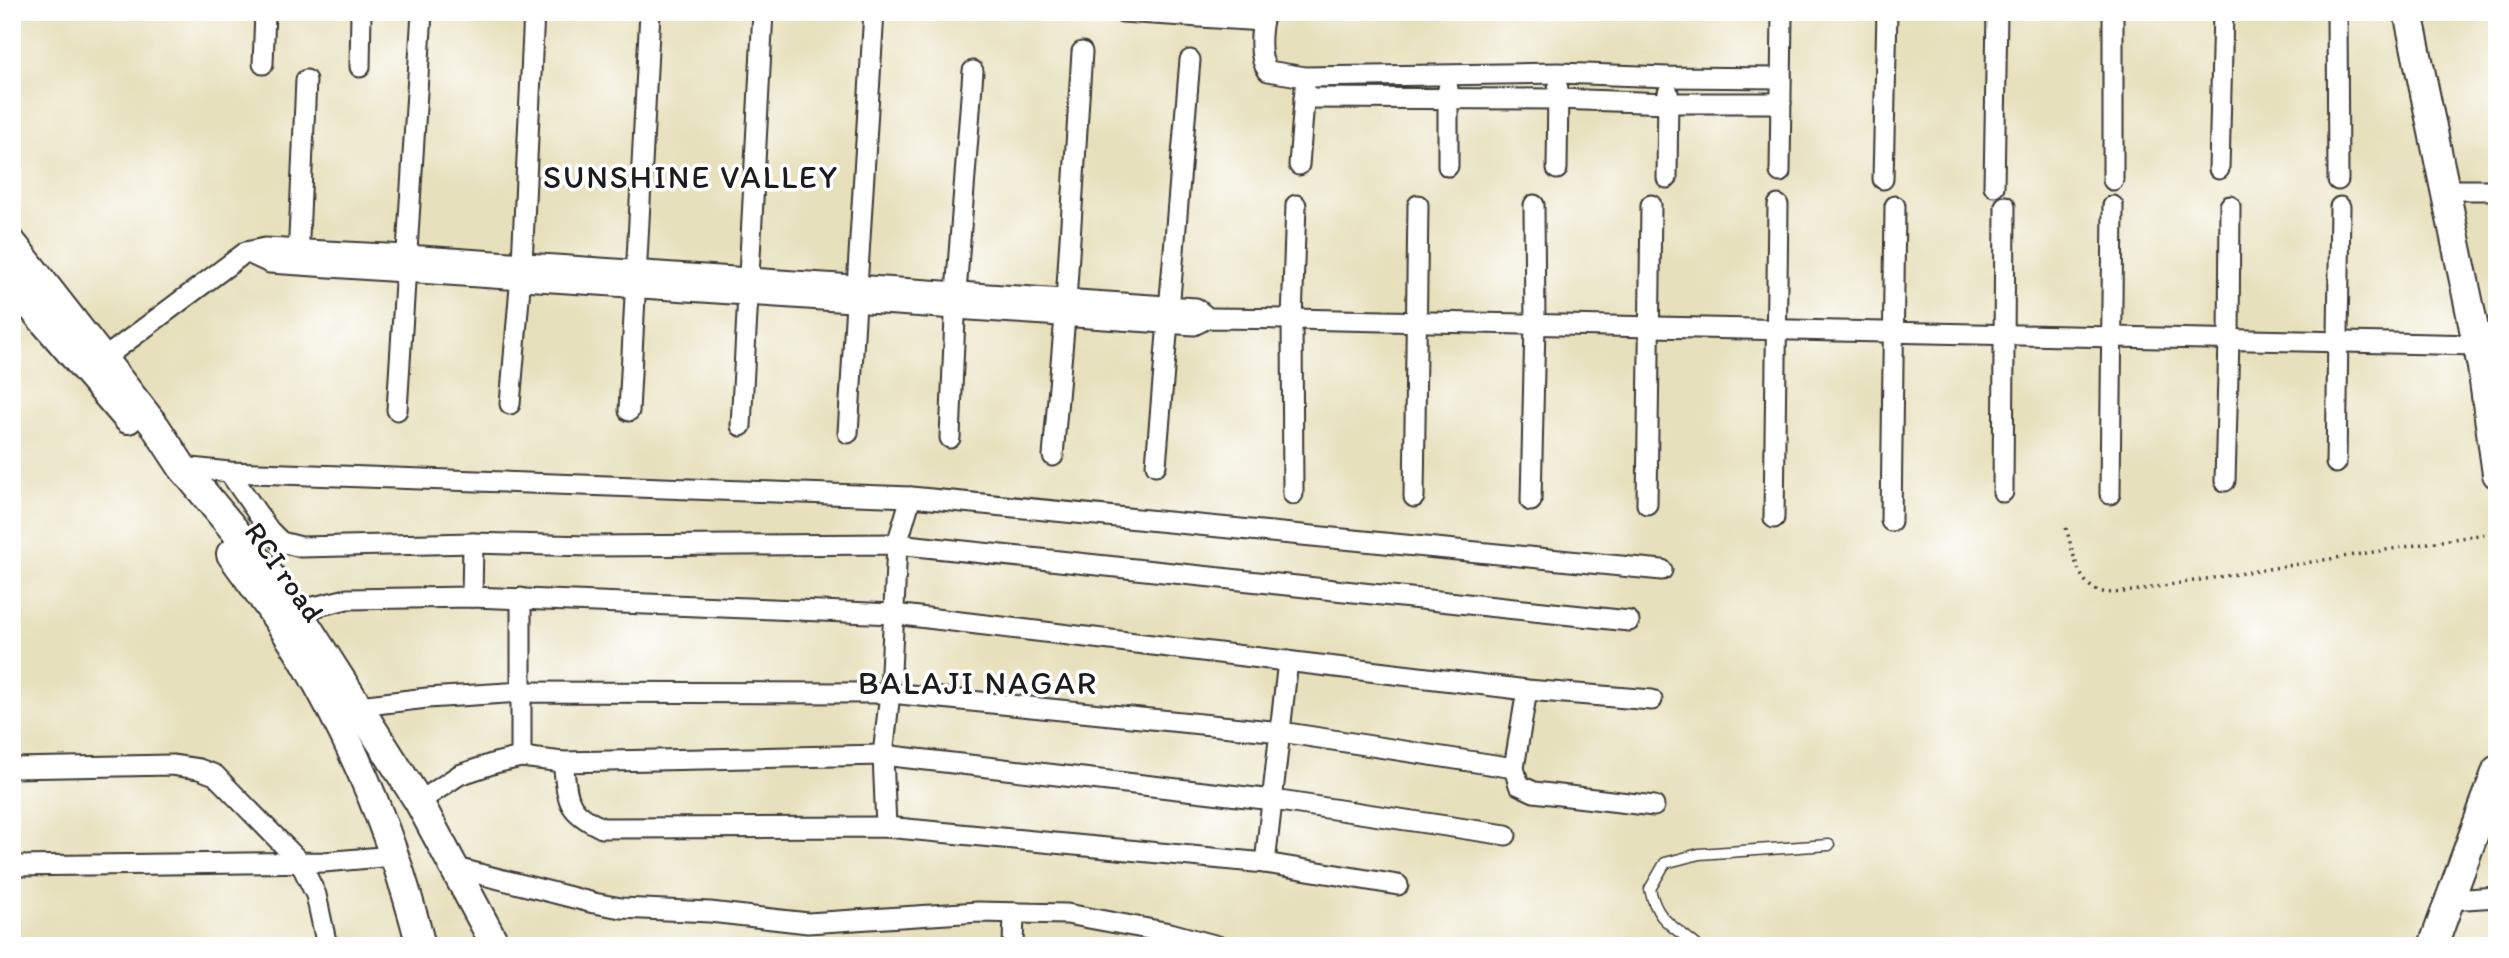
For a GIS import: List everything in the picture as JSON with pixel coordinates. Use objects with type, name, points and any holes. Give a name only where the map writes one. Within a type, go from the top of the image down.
[{"type":"main road","points":[[2408,12],[2478,345],[2497,474]]},
{"type":"main road","points":[[12,243],[155,426],[182,467],[297,611],[419,802],[495,946]]},
{"type":"main road","name":"RCI road","points":[[12,284],[166,461],[303,658],[364,777],[393,856],[421,946]]},
{"type":"main road","points":[[2433,946],[2497,770]]},
{"type":"street","points":[[263,64],[265,12]]},
{"type":"street","points":[[360,67],[362,12]]},
{"type":"street","points":[[397,410],[422,12]]},
{"type":"street","points":[[510,404],[521,272],[534,12]]},
{"type":"street","points":[[629,411],[650,12]]},
{"type":"street","points":[[741,426],[763,12]]},
{"type":"street","points":[[848,433],[874,12]]},
{"type":"street","points":[[1122,12],[1263,16],[1262,59],[1268,71],[1305,76],[1558,73],[1781,78]]},
{"type":"street","points":[[1780,172],[1782,12]]},
{"type":"street","points":[[1883,178],[1887,12]]},
{"type":"street","points":[[1994,186],[1997,12]]},
{"type":"street","points":[[2113,12],[2113,180]]},
{"type":"street","points":[[2219,169],[2223,12]]},
{"type":"street","points":[[2337,12],[2338,180]]},
{"type":"street","points":[[1053,456],[1082,52]]},
{"type":"street","points":[[1156,466],[1190,60]]},
{"type":"street","points":[[950,438],[956,301],[973,71]]},
{"type":"street","points":[[1448,73],[1448,166]]},
{"type":"street","points":[[1557,169],[1558,73]]},
{"type":"street","points":[[1299,165],[1305,76]]},
{"type":"street","points":[[1667,178],[1668,77]]},
{"type":"street","points":[[298,256],[306,80]]},
{"type":"street","points":[[1304,99],[1558,99],[1781,103]]},
{"type":"street","points":[[2445,190],[2497,190]]},
{"type":"street","points":[[1293,494],[1292,319],[1296,205]]},
{"type":"street","points":[[1414,497],[1418,205]]},
{"type":"street","points":[[1531,501],[1535,324],[1534,205]]},
{"type":"street","points":[[1647,504],[1651,205]]},
{"type":"street","points":[[1774,518],[1778,205]]},
{"type":"street","points":[[1891,521],[1895,206]]},
{"type":"street","points":[[2003,492],[2006,206]]},
{"type":"street","points":[[2110,494],[2113,206]]},
{"type":"street","points":[[2225,481],[2230,206]]},
{"type":"street","points":[[2336,463],[2340,342],[2340,207]]},
{"type":"street","points":[[103,359],[246,252],[265,248],[298,256],[858,295],[1169,315],[1196,308],[1209,318],[2478,345]]},
{"type":"street","points":[[182,467],[229,472],[911,497],[1662,570]]},
{"type":"street","points":[[229,472],[269,530],[287,545],[897,544],[1629,621]]},
{"type":"street","points":[[886,827],[883,755],[890,694],[897,544],[911,497]]},
{"type":"street","points":[[472,597],[473,543]]},
{"type":"street","points":[[297,611],[347,600],[472,597],[894,614],[1527,690],[1652,700]]},
{"type":"street","points":[[521,598],[521,757]]},
{"type":"street","points":[[1265,863],[1288,661]]},
{"type":"street","points":[[1527,690],[1514,768],[1518,785],[1534,792],[1654,806]]},
{"type":"street","points":[[359,706],[427,698],[521,692],[890,694],[1281,732],[1514,768]]},
{"type":"street","points":[[419,802],[459,775],[521,757],[562,762],[883,755],[1273,800],[1506,835]]},
{"type":"street","points":[[562,762],[567,796],[572,809],[583,819],[602,828],[886,827],[1265,863],[1398,885]]},
{"type":"street","points":[[12,768],[172,765],[199,769],[215,775],[300,862],[316,895],[327,946]]},
{"type":"street","points":[[12,866],[324,862],[393,856]]},
{"type":"street","points":[[456,868],[621,908],[710,912],[808,923],[978,912],[1067,914],[1170,933],[1218,946]]},
{"type":"street","points":[[2451,900],[2497,897]]},
{"type":"street","points":[[1013,946],[1014,913]]},
{"type":"lane","points":[[1697,946],[1662,920],[1652,901],[1650,889],[1665,863],[1699,854],[1829,845]]},
{"type":"path","points":[[2066,528],[2082,578],[2092,588],[2103,592],[2132,591],[2497,532]]},
{"type":"district","name":"SUNSHINE VALLEY","points":[[691,177]]},
{"type":"district","name":"BALAJI NAGAR","points":[[978,683]]}]
